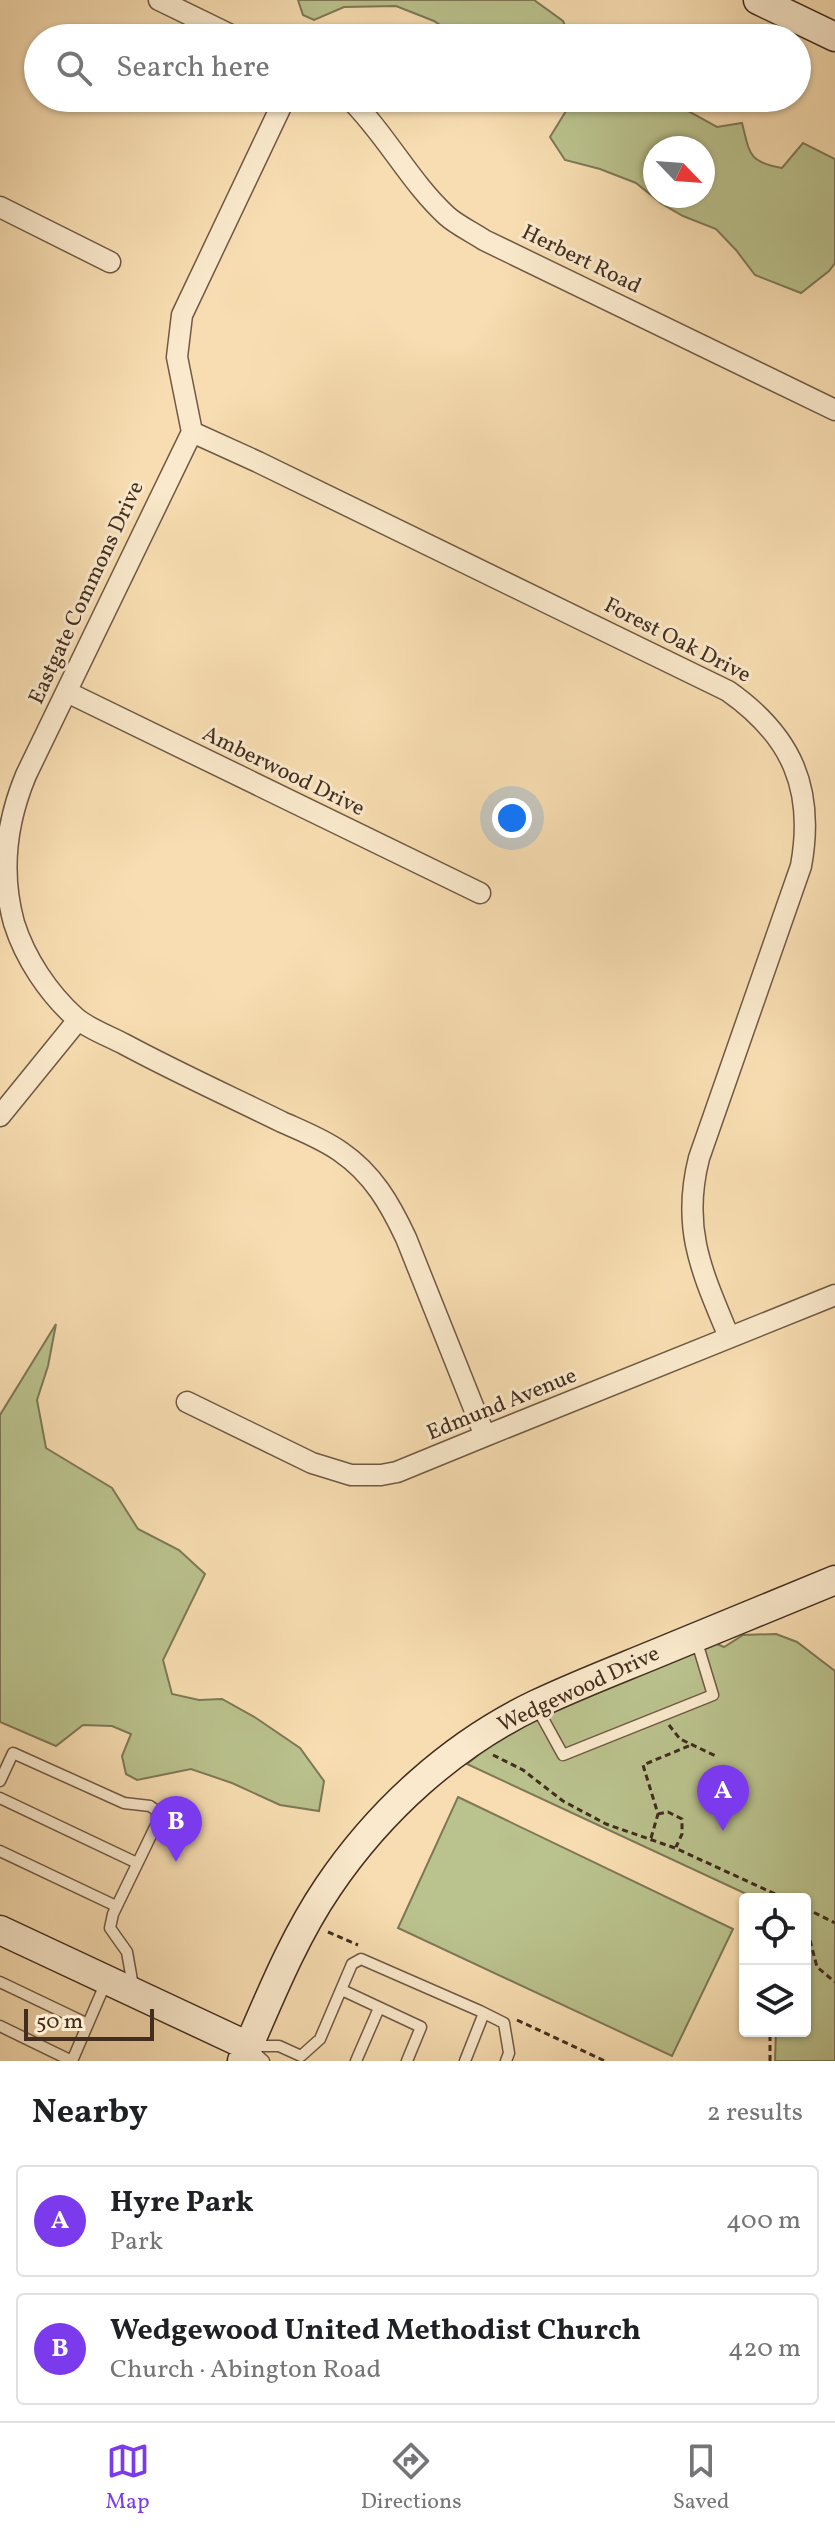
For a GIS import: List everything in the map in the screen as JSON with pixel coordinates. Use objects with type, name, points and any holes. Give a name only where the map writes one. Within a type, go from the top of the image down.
[{"type":"street","points":[[159,0],[208,24]]},
{"type":"street","points":[[758,0],[808,24]]},
{"type":"street","points":[[811,25],[835,37]]},
{"type":"street","points":[[192,432],[177,357],[182,315],[278,112]]},
{"type":"street","name":"Herbert Road","points":[[362,112],[449,218],[484,240],[835,410]]},
{"type":"street","points":[[0,207],[110,262]]},
{"type":"street","name":"Eastgate Commons Drive","points":[[192,432],[16,800],[5,854],[11,914],[24,949],[41,977],[78,1020],[331,1146],[364,1171],[391,1207],[406,1238],[485,1436]]},
{"type":"street","name":"Forest Oak Drive","points":[[192,432],[728,691],[761,716],[788,752],[798,775],[805,808],[806,838],[801,866],[692,1184],[691,1214],[695,1246],[705,1280],[729,1337]]},
{"type":"street","name":"Amberwood Drive","points":[[67,692],[480,893]]},
{"type":"street","points":[[0,1116],[78,1020]]},
{"type":"street","name":"Edmund Avenue","points":[[187,1402],[312,1463],[351,1475],[381,1475],[397,1472],[835,1295]]},
{"type":"street","name":"Wedgewood Drive","points":[[251,2056],[294,1945],[328,1887],[361,1843],[399,1802],[469,1744],[536,1704],[835,1580]]},
{"type":"street","points":[[0,1930],[134,1992],[251,2056]]},
{"type":"lane","points":[[536,1704],[563,1755],[713,1695],[695,1637]]},
{"type":"lane","points":[[0,1781],[13,1753],[124,1803],[150,1806],[157,1811],[157,1823],[116,1906],[110,1928],[127,1952],[134,1992]]},
{"type":"lane","points":[[0,1798],[137,1863]]},
{"type":"lane","points":[[0,1851],[116,1906]]},
{"type":"lane","points":[[251,2056],[279,2046],[301,2056],[320,2039],[352,1964],[361,1959],[504,2023],[509,2053],[506,2061]]},
{"type":"lane","points":[[0,2026],[72,2061],[107,1981]]},
{"type":"lane","points":[[0,1982],[88,2024]]},
{"type":"lane","points":[[342,1990],[421,2027],[407,2061]]},
{"type":"lane","points":[[356,2061],[379,2008]]},
{"type":"lane","points":[[465,2061],[484,2013]]},
{"type":"path","points":[[662,1715],[680,1739],[718,1757]]},
{"type":"path","points":[[469,1744],[523,1770],[563,1801],[606,1824],[675,1848],[774,1893]]},
{"type":"path","points":[[651,1840],[658,1814],[643,1765],[691,1745]]},
{"type":"path","points":[[658,1814],[668,1812],[682,1819],[682,1834],[675,1848]]},
{"type":"path","points":[[811,1911],[835,1923]]},
{"type":"path","points":[[811,1944],[817,1967],[835,1982]]},
{"type":"path","points":[[770,2037],[770,2061]]},
{"type":"green space","points":[[298,0],[534,0],[564,24],[438,24],[396,6],[344,7],[314,20],[303,15]]},
{"type":"green space","points":[[565,112],[690,112],[717,127],[742,123],[752,155],[763,163],[782,168],[803,143],[835,159],[835,263],[801,293],[755,275],[716,229],[669,208],[715,208],[715,136],[643,136],[643,189],[600,169],[565,160],[550,137]]},
{"type":"green space","points":[[56,1324],[48,1366],[37,1400],[46,1448],[112,1488],[138,1529],[179,1550],[205,1574],[163,1660],[172,1694],[199,1700],[222,1699],[300,1748],[324,1781],[319,1811],[280,1805],[191,1769],[137,1780],[126,1774],[122,1756],[131,1734],[112,1726],[83,1725],[56,1746],[0,1722],[0,1415]]},
{"type":"green space","points":[[776,1634],[797,1642],[835,1671],[835,2061],[775,2061],[776,2037],[811,2037],[811,1893],[744,1893],[467,1764],[504,1734],[573,1699],[715,1643],[724,1647],[743,1635]]},
{"type":"green space","points":[[458,1797],[733,1929],[672,2056],[398,1928]]},
{"type":"place","name":"Hyre Park","points":[[723,1831]]},
{"type":"place","name":"Wedgewood United Methodist Church","points":[[176,1862]]}]
